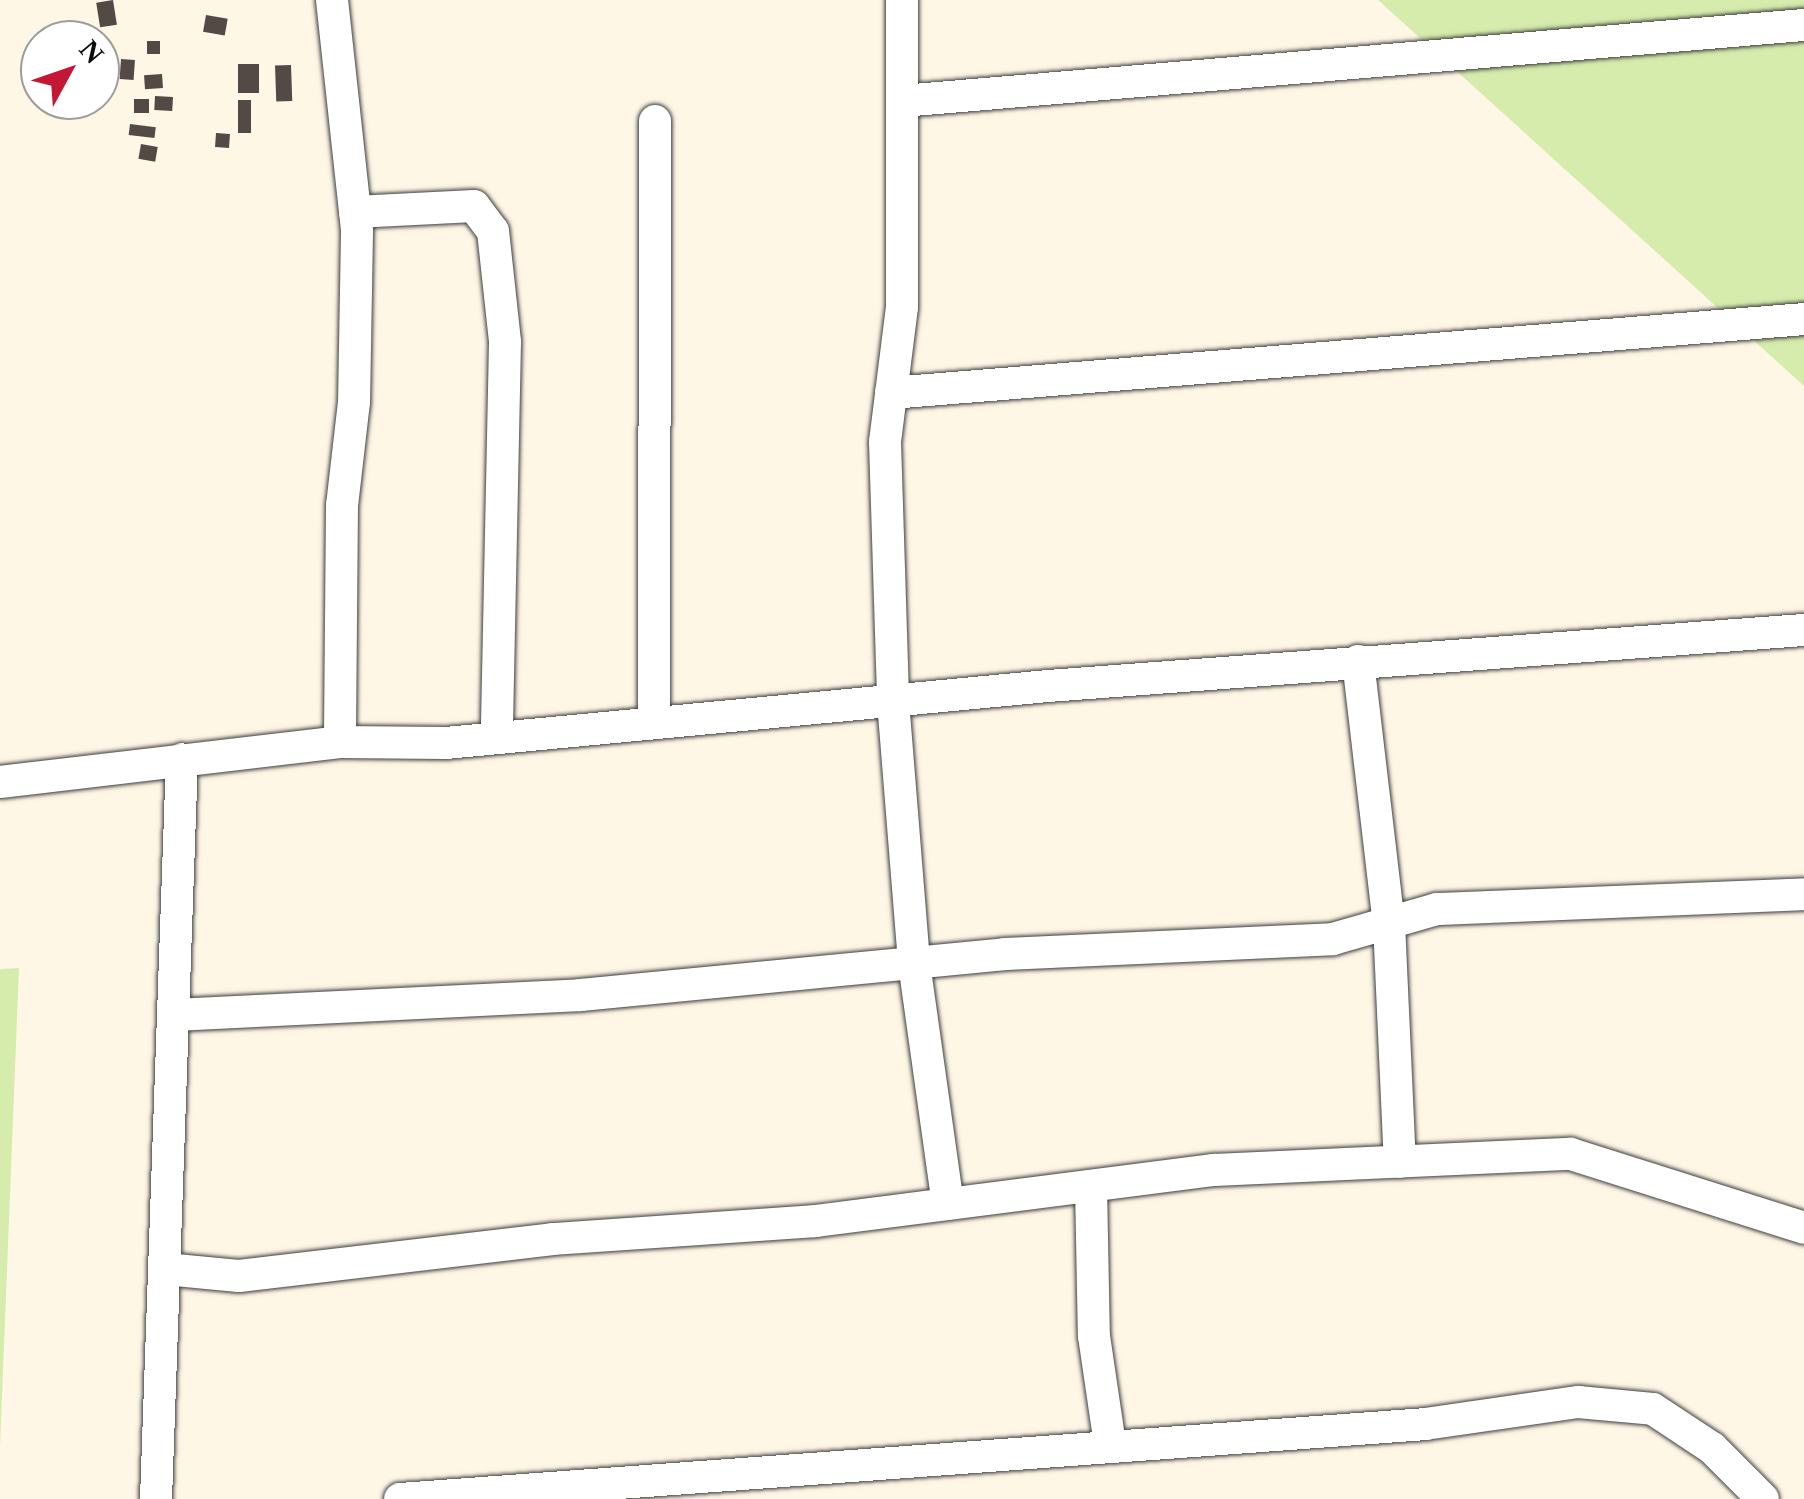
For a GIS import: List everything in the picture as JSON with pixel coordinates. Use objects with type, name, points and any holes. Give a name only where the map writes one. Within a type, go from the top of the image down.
[{"type":"street","points":[[332,0],[356,212],[354,402],[342,506],[340,742]]},
{"type":"street","points":[[902,0],[902,307],[884,442],[893,701],[914,963],[948,1204]]},
{"type":"street","points":[[902,100],[1804,25]]},
{"type":"street","points":[[654,121],[654,723]]},
{"type":"street","points":[[356,212],[474,206],[493,232],[505,342],[497,738]]},
{"type":"street","points":[[891,393],[1804,319]]},
{"type":"street","points":[[0,782],[340,742],[497,738],[1358,660],[1804,630]]},
{"type":"street","points":[[1358,660],[1389,923],[1400,1162]]},
{"type":"street","points":[[156,1499],[182,759]]},
{"type":"street","points":[[175,1015],[581,995],[914,963],[1333,939],[1438,909],[1804,894]]},
{"type":"street","points":[[165,1269],[239,1276],[948,1204],[1214,1170],[1571,1154],[1804,1228]]},
{"type":"street","points":[[1091,1186],[1094,1336],[1110,1445]]},
{"type":"street","points":[[400,1499],[1425,1424],[1578,1402],[1653,1409],[1712,1448],[1762,1499]]},
{"type":"green space","points":[[1378,0],[1804,0],[1804,386]]},
{"type":"green space","points":[[19,968],[0,1447],[0,969]]},
{"type":"building","points":[[113,0],[116,20],[99,20],[96,3]]},
{"type":"building","points":[[206,15],[228,19],[225,36],[203,32]]},
{"type":"building","points":[[147,41],[160,41],[160,54],[147,54]]},
{"type":"building","points":[[121,59],[135,60],[134,80],[120,79]]},
{"type":"building","points":[[238,64],[259,64],[259,93],[238,93]]},
{"type":"building","points":[[291,65],[292,101],[276,102],[275,66]]},
{"type":"building","points":[[162,74],[163,88],[145,89],[144,75]]},
{"type":"building","points":[[155,96],[173,97],[172,111],[154,110]]},
{"type":"building","points":[[134,99],[149,99],[149,113],[134,113]]},
{"type":"building","points":[[238,100],[251,100],[251,133],[238,133]]},
{"type":"building","points":[[130,124],[156,127],[154,138],[129,135]]},
{"type":"building","points":[[216,133],[230,134],[229,148],[215,147]]},
{"type":"building","points":[[141,144],[158,147],[155,162],[138,159]]}]
